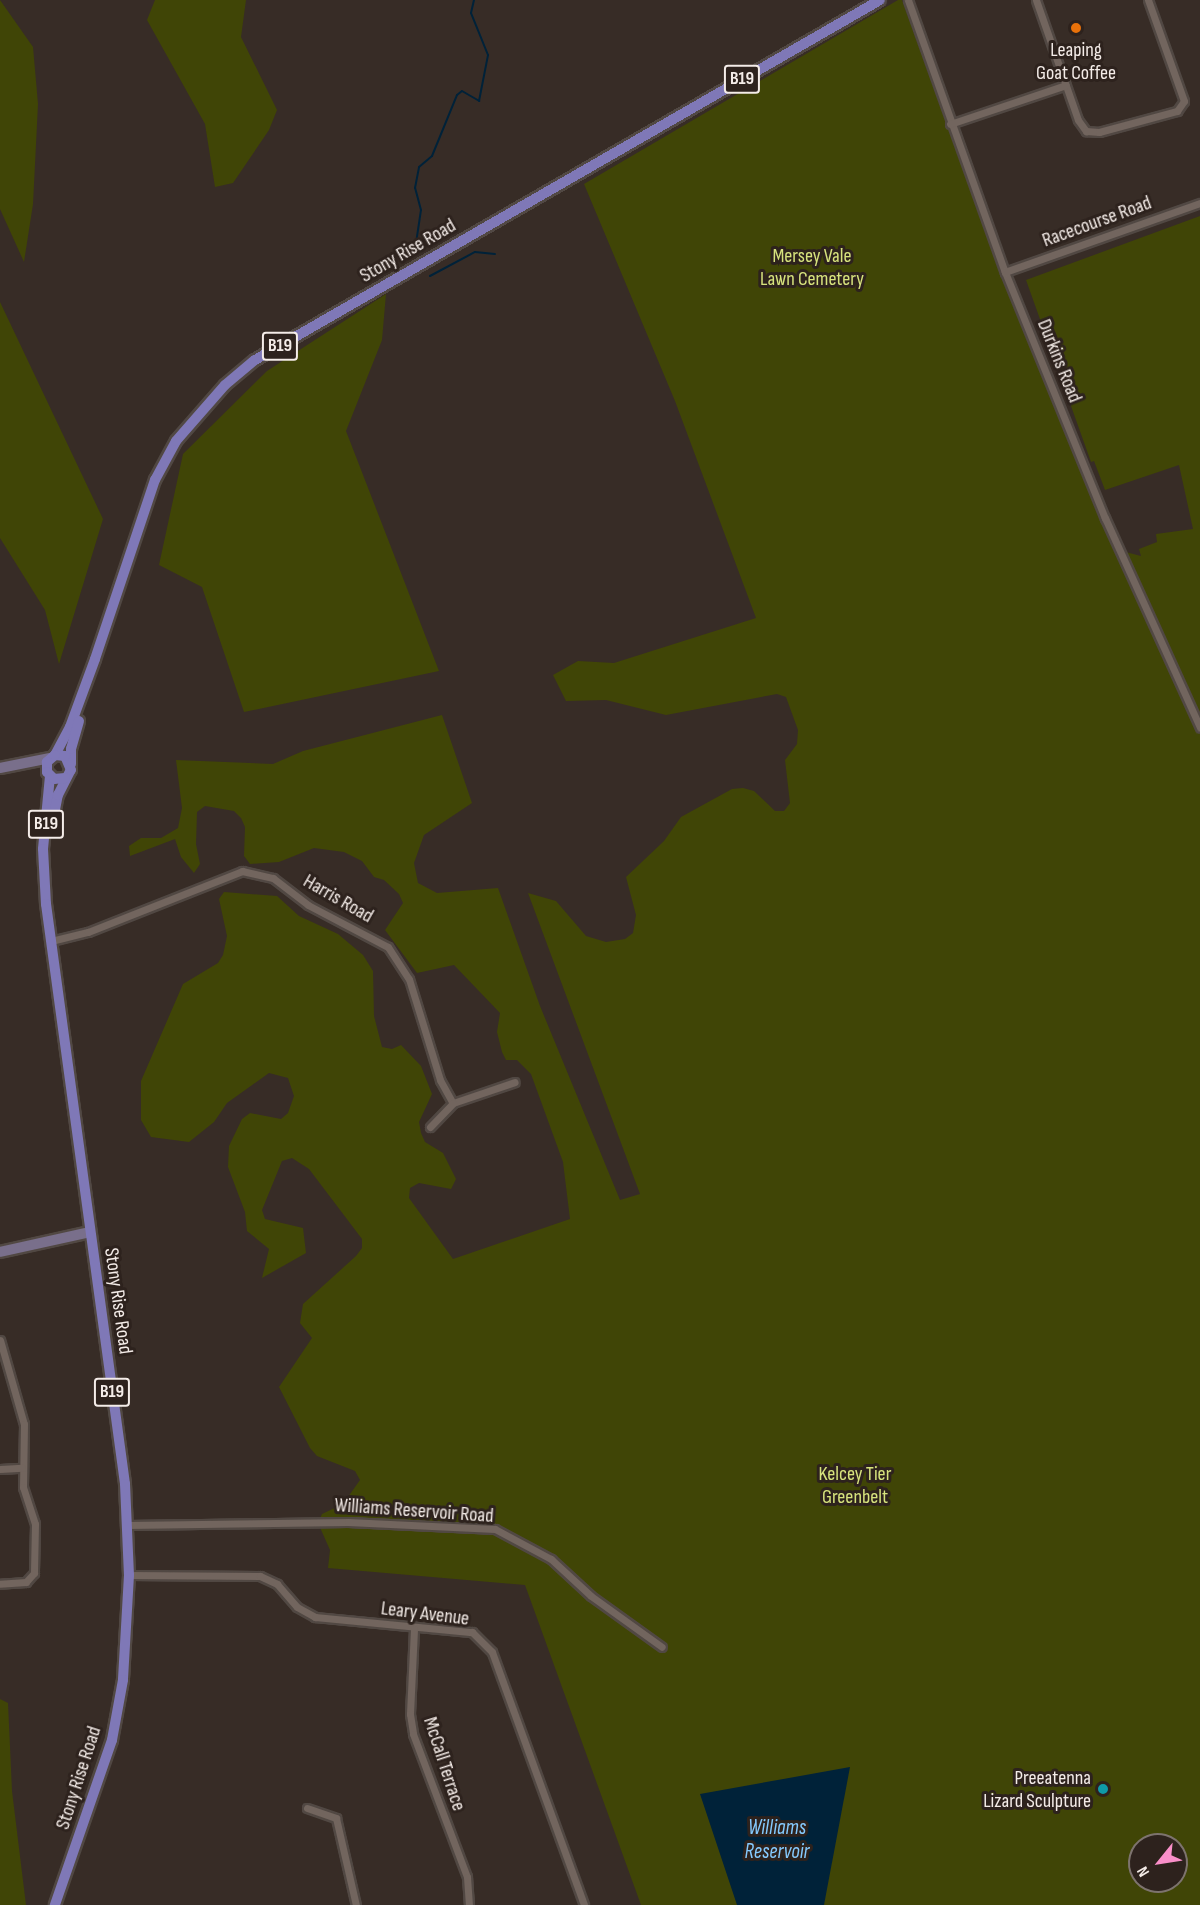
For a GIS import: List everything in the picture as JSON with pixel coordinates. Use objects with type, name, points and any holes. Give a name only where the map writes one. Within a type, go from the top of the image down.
[{"type":"main road","name":"Stony Rise Road","points":[[52,757],[70,727],[155,480],[176,441],[233,379],[255,360],[880,0]]},
{"type":"main road","name":"Stony Rise Road","points":[[71,765],[71,749],[95,659]]},
{"type":"main road","points":[[52,757],[65,756],[71,765]]},
{"type":"main road","name":"B19","points":[[52,757],[49,774],[65,778],[71,765]]},
{"type":"main road","name":"Stony Rise Road","points":[[49,774],[44,873],[127,1524],[129,1575],[123,1680],[112,1740],[55,1905]]},
{"type":"main road","name":"Stony Rise Road","points":[[44,873],[65,778]]},
{"type":"street","name":"Durkins Road","points":[[908,0],[1005,272],[1105,518],[1200,727]]},
{"type":"street","points":[[1036,0],[1078,120],[1086,131],[1098,132],[1178,111],[1184,101],[1148,0]]},
{"type":"street","points":[[950,123],[1066,85]]},
{"type":"street","name":"Racecourse Road","points":[[1005,272],[1200,203]]},
{"type":"street","points":[[0,768],[52,757]]},
{"type":"street","points":[[20,765],[49,774]]},
{"type":"street","name":"Harris Road","points":[[51,941],[88,933],[242,871],[273,878],[308,905],[388,947],[409,979],[440,1080],[453,1103]]},
{"type":"street","points":[[430,1127],[453,1103],[515,1082]]},
{"type":"street","points":[[0,1252],[90,1232]]},
{"type":"street","points":[[0,1340],[24,1424],[22,1468],[35,1524],[34,1573],[27,1582],[0,1584]]},
{"type":"street","points":[[0,1469],[22,1468]]},
{"type":"street","name":"Williams Reservoir Road","points":[[127,1524],[348,1522],[495,1529],[551,1559],[591,1596],[662,1647]]},
{"type":"street","name":"Leary Avenue","points":[[129,1575],[260,1576],[277,1584],[297,1606],[315,1617],[414,1629],[472,1632],[492,1652],[584,1905]]},
{"type":"street","name":"McCall Terrace","points":[[414,1629],[410,1714],[413,1734],[467,1877],[469,1905]]},
{"type":"street","points":[[307,1808],[336,1818],[356,1905]]},
{"type":"green space","points":[[0,0],[33,47],[38,104],[33,204],[24,262],[0,209]]},
{"type":"green space","points":[[155,0],[246,0],[241,37],[277,110],[269,130],[233,183],[215,187],[205,124],[147,20]]},
{"type":"green space","name":"Kelcey Tier Greenbelt","points":[[898,0],[902,0],[1005,286],[1111,543],[1114,549],[1141,556],[1139,549],[1157,542],[1156,534],[1193,529],[1179,465],[1105,490],[1094,461],[1091,462],[1026,280],[1200,216],[1200,1905],[641,1905],[525,1585],[328,1568],[330,1550],[318,1523],[322,1514],[343,1504],[360,1480],[355,1471],[317,1456],[310,1448],[279,1387],[312,1338],[300,1323],[303,1304],[356,1256],[362,1248],[362,1239],[309,1169],[292,1158],[282,1161],[262,1210],[265,1219],[303,1228],[306,1253],[262,1278],[269,1249],[247,1231],[245,1212],[228,1167],[229,1146],[242,1119],[250,1113],[281,1119],[288,1113],[294,1096],[288,1078],[269,1073],[227,1103],[214,1122],[189,1142],[151,1137],[141,1120],[141,1081],[183,984],[218,963],[223,955],[227,936],[219,899],[224,892],[277,896],[299,916],[338,934],[363,955],[373,971],[374,1016],[382,1047],[392,1049],[401,1045],[421,1066],[432,1094],[419,1122],[421,1133],[425,1142],[443,1153],[456,1179],[451,1189],[419,1183],[410,1188],[409,1198],[453,1259],[570,1219],[563,1162],[531,1074],[517,1060],[506,1060],[502,1052],[497,1032],[500,1013],[454,965],[417,973],[385,930],[403,903],[399,894],[384,880],[374,877],[362,861],[344,852],[314,848],[279,862],[250,864],[244,856],[245,827],[241,818],[234,811],[205,806],[197,812],[196,844],[200,864],[194,873],[181,857],[175,839],[130,856],[129,846],[141,838],[161,838],[178,828],[182,808],[176,760],[273,764],[303,751],[442,715],[472,803],[424,835],[414,863],[418,883],[437,893],[498,888],[540,1006],[620,1200],[640,1194],[528,893],[556,901],[586,936],[606,942],[625,939],[633,933],[636,915],[626,877],[664,841],[681,817],[732,789],[743,788],[754,791],[775,811],[784,811],[790,803],[785,760],[797,744],[798,730],[786,697],[777,694],[666,715],[606,700],[566,701],[553,675],[578,661],[614,663],[756,618],[675,401],[584,184]]},
{"type":"green space","points":[[386,294],[382,340],[346,431],[439,671],[244,712],[202,587],[159,565],[183,454],[267,371]]},
{"type":"green space","points":[[0,302],[103,519],[59,664],[45,610],[0,538]]},
{"type":"green space","points":[[0,1699],[8,1703],[12,1791],[26,1905],[0,1905]]},
{"type":"water","name":"Williams Reservoir","points":[[850,1767],[824,1905],[737,1905],[700,1794]]},
{"type":"waterway","points":[[415,250],[421,210],[415,188],[419,167],[432,156],[457,95],[462,91],[479,101],[488,55],[471,13],[474,0]]},
{"type":"waterway","points":[[430,276],[475,252],[495,254]]},
{"type":"place","name":"Leaping Goat Coffee","points":[[1076,28]]},
{"type":"place","name":"Preeatenna Lizard Sculpture","points":[[1103,1789]]},
{"type":"park label","name":"Mersey Vale Lawn Cemetery","points":[[812,268]]}]
